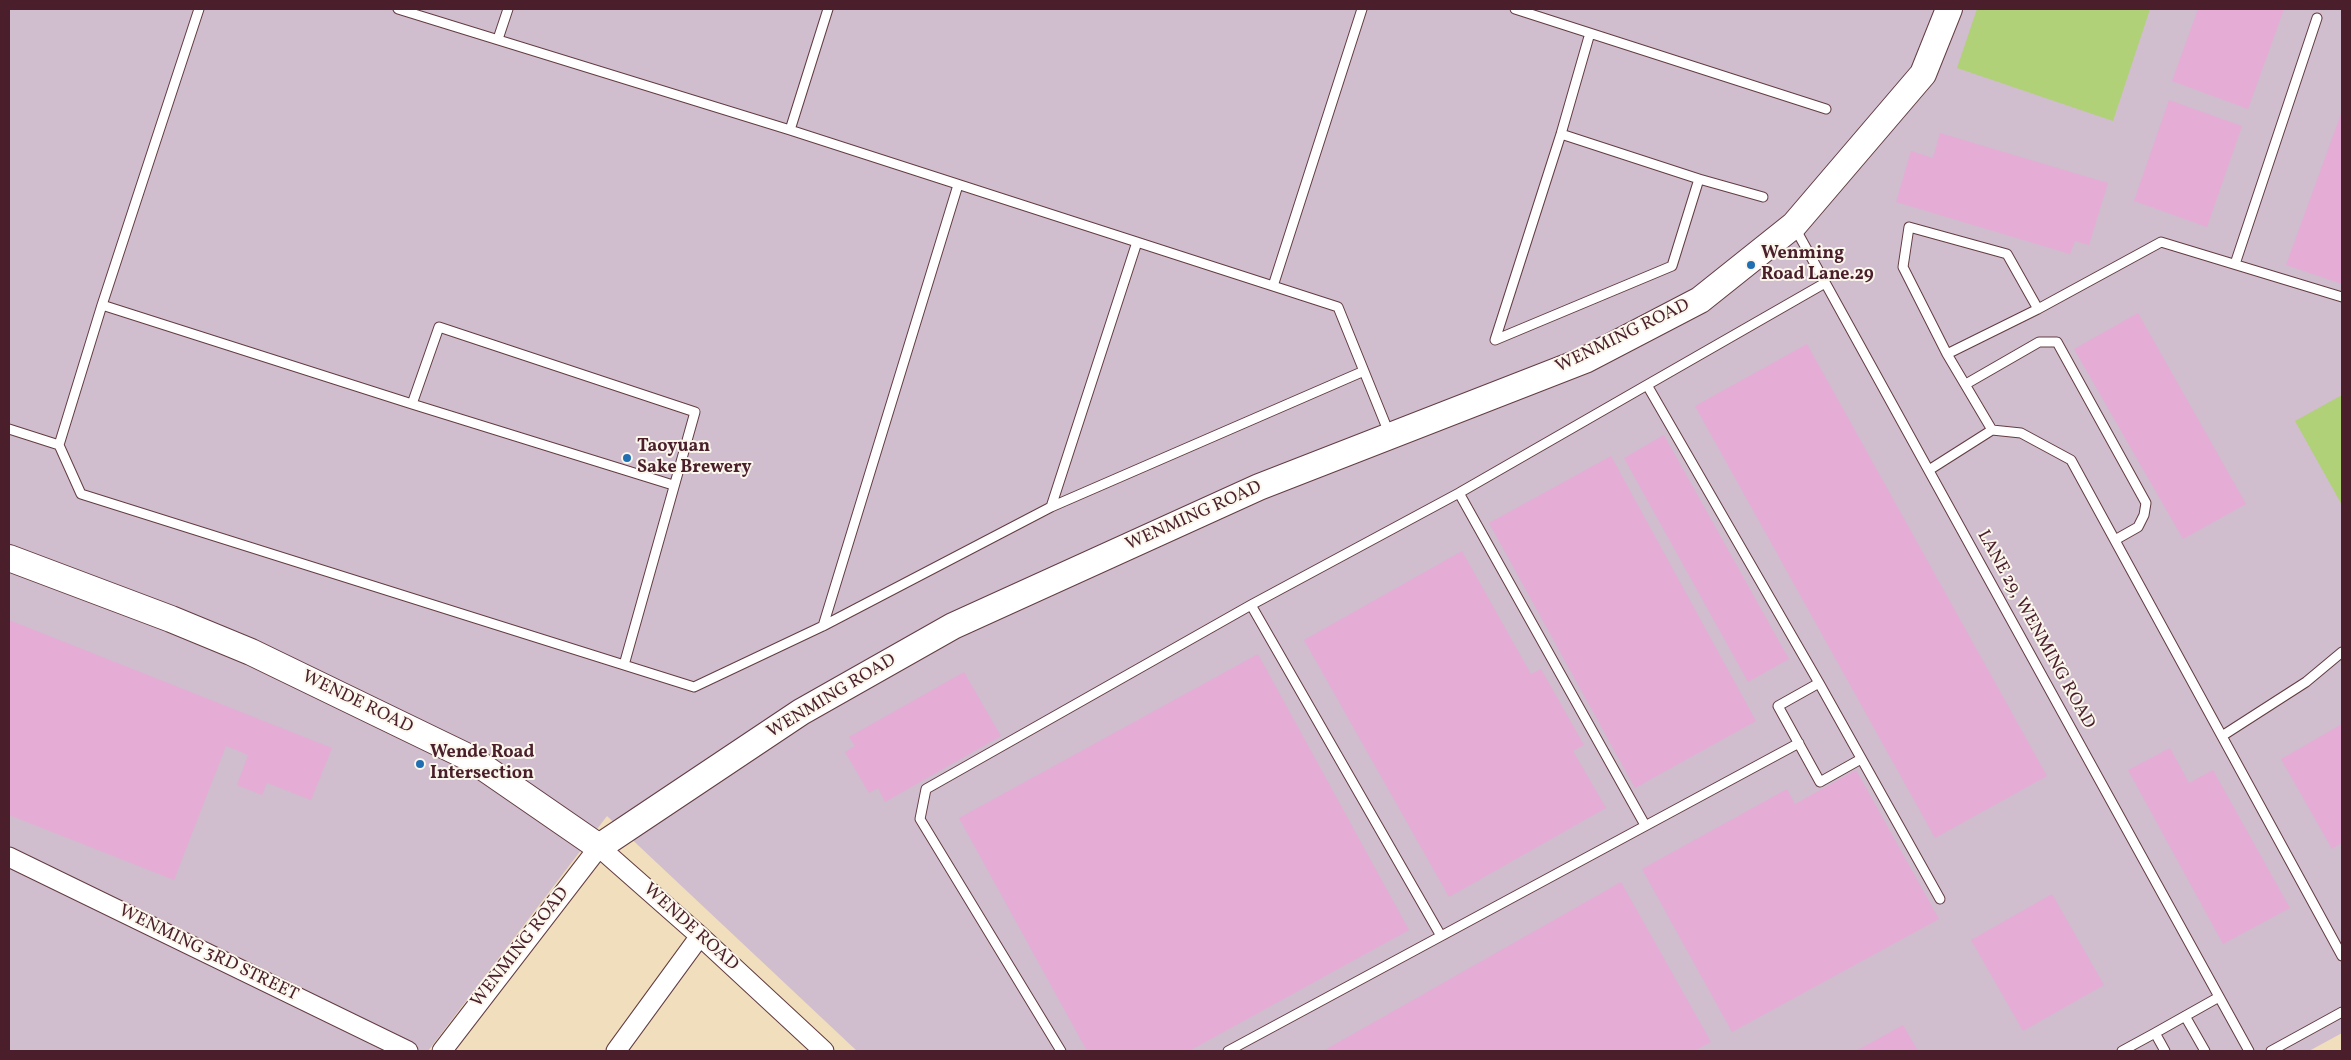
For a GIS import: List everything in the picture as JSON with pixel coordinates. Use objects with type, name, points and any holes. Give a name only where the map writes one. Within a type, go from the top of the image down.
[{"type":"street","name":"WENMING ROAD","points":[[442,1051],[599,847],[802,712],[953,626],[1259,487],[1594,355],[1700,300],[1794,225],[1923,74],[1949,9]]},
{"type":"street","name":"WENDE ROAD","points":[[9,558],[171,619],[251,652],[470,758],[599,847],[700,936],[824,1051]]},
{"type":"street","name":"WENMING 3RD STREET","points":[[9,857],[408,1051]]},
{"type":"street","points":[[616,1051],[700,936]]},
{"type":"lane","points":[[199,9],[102,305],[59,445],[81,494],[694,687],[823,626],[1050,507],[1364,371]]},
{"type":"lane","points":[[398,9],[790,130],[1338,307],[1390,436]]},
{"type":"lane","points":[[498,40],[508,9]]},
{"type":"lane","points":[[790,130],[828,9]]},
{"type":"lane","points":[[1273,286],[1362,9]]},
{"type":"lane","points":[[1515,9],[1826,109]]},
{"type":"lane","points":[[2235,264],[2317,18]]},
{"type":"lane","points":[[1590,33],[1561,134],[1495,340],[1672,266],[1699,179]]},
{"type":"lane","points":[[1561,134],[1699,179],[1763,197]]},
{"type":"lane","points":[[823,626],[958,184]]},
{"type":"lane","name":"LANE 29, WENMING ROAD","points":[[1794,225],[2249,1051]]},
{"type":"lane","points":[[1992,430],[1947,354],[1902,267],[1909,227],[2007,254],[2038,309]]},
{"type":"lane","points":[[1050,507],[1137,242]]},
{"type":"lane","points":[[1947,354],[2038,309],[2160,242],[2342,297]]},
{"type":"lane","points":[[1060,1051],[920,819],[926,789],[1251,605],[1459,493],[1825,282]]},
{"type":"lane","points":[[102,305],[673,485]]},
{"type":"lane","points":[[412,404],[439,327],[695,412],[624,665]]},
{"type":"lane","points":[[1966,384],[2039,342],[2057,342],[2146,503],[2144,515],[2138,527],[2114,540]]},
{"type":"lane","points":[[1647,385],[1819,683],[1940,899]]},
{"type":"lane","points":[[9,429],[59,445]]},
{"type":"lane","points":[[1929,470],[1992,430],[2021,433],[2071,460],[2342,956]]},
{"type":"lane","points":[[1459,493],[1645,825]]},
{"type":"lane","points":[[1251,605],[1441,936]]},
{"type":"lane","points":[[2222,736],[2306,682],[2342,652]]},
{"type":"lane","points":[[1819,683],[1778,706],[1820,782],[1861,759]]},
{"type":"lane","points":[[1228,1051],[1645,825],[1799,744]]},
{"type":"lane","points":[[2122,1051],[2219,997]]},
{"type":"lane","points":[[2271,1051],[2342,1012]]},
{"type":"lane","points":[[2185,1016],[2205,1051]]},
{"type":"lane","points":[[2154,1033],[2165,1051]]},
{"type":"shaded area","points":[[9,9],[2342,9],[2342,1033],[2309,1051],[857,1051],[607,816],[428,1051],[9,1051]]},
{"type":"green space","points":[[1977,9],[2150,9],[2113,121],[1957,68]]},
{"type":"green space","points":[[2342,395],[2342,505],[2295,421]]},
{"type":"building","points":[[2198,9],[2284,9],[2248,109],[2172,81]]},
{"type":"building","points":[[2169,100],[2242,126],[2207,227],[2134,201]]},
{"type":"building","points":[[2342,111],[2342,284],[2286,265]]},
{"type":"building","points":[[1940,133],[2108,183],[2089,245],[2075,241],[2070,254],[1896,202],[1911,151],[1933,158]]},
{"type":"building","points":[[2138,313],[2246,504],[2183,539],[2074,349]]},
{"type":"building","points":[[1807,344],[2047,776],[1935,838],[1695,406]]},
{"type":"building","points":[[1664,435],[1789,659],[1748,682],[1624,458]]},
{"type":"building","points":[[1611,456],[1756,721],[1635,788],[1489,523]]},
{"type":"building","points":[[1462,551],[1531,674],[1541,669],[1584,745],[1573,751],[1606,808],[1449,897],[1304,640]]},
{"type":"building","points":[[9,620],[332,748],[311,800],[267,783],[262,795],[237,785],[248,755],[226,746],[174,880],[9,815]]},
{"type":"building","points":[[1258,654],[1409,930],[1189,1051],[1087,1051],[959,818]]},
{"type":"building","points":[[964,672],[1001,736],[885,802],[878,788],[869,793],[845,752],[855,746],[849,737]]},
{"type":"building","points":[[2342,724],[2342,843],[2332,849],[2281,759]]},
{"type":"building","points":[[2170,748],[2189,783],[2213,770],[2290,908],[2223,944],[2128,770]]},
{"type":"building","points":[[1856,770],[1939,919],[1732,1032],[1642,869],[1787,789],[1795,804]]},
{"type":"building","points":[[1621,882],[1711,1042],[1694,1051],[1323,1051]]},
{"type":"building","points":[[2052,894],[2104,985],[2023,1031],[1971,940]]},
{"type":"building","points":[[1903,1025],[1918,1051],[1856,1051]]},
{"type":"place","name":"Wenming Road Lane.29","points":[[1751,265]]},
{"type":"place","name":"Taoyuan Sake Brewery","points":[[627,458]]},
{"type":"place","name":"Wende Road Intersection","points":[[420,764]]}]
